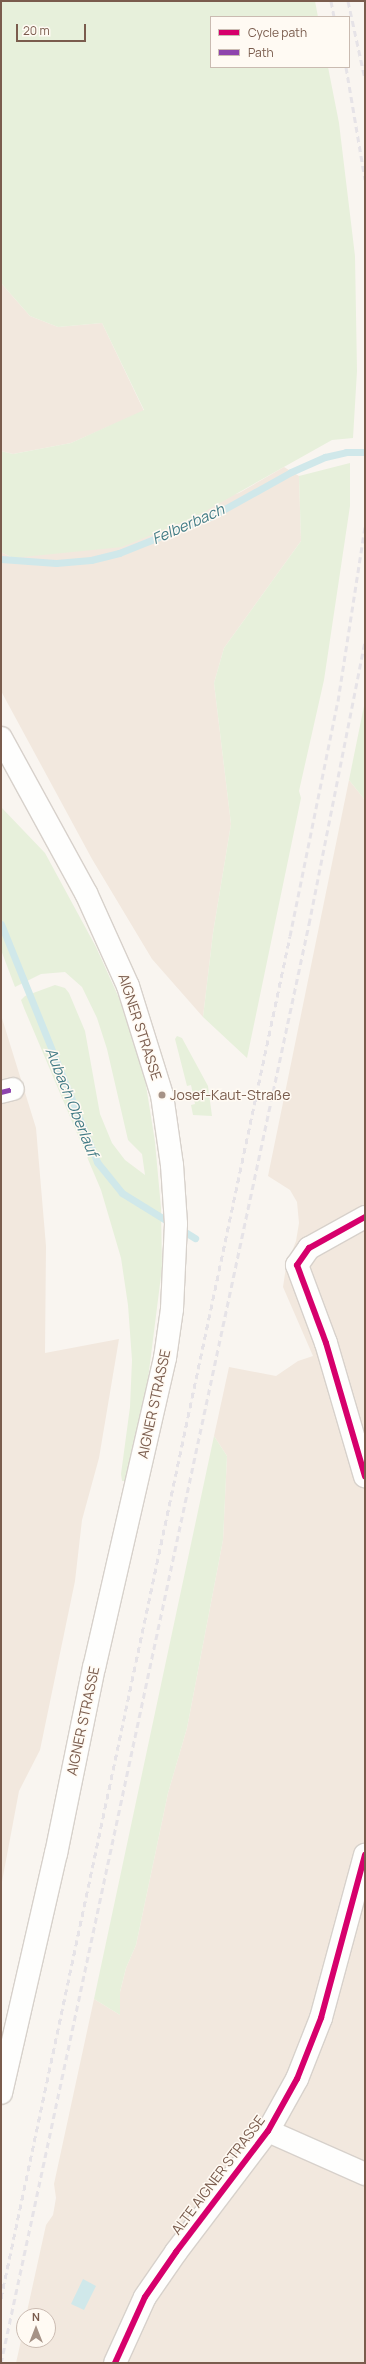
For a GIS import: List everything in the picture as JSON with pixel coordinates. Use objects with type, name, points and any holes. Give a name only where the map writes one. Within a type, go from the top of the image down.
[{"type":"main road","name":"AIGNER STRASSE","points":[[1,738],[86,893],[128,986],[162,1095],[169,1142],[176,1224],[172,1309],[164,1358],[94,1667],[56,1853],[4,2070],[1,2093]]},
{"type":"main road","points":[[365,1217],[309,1248],[297,1265],[332,1361],[365,1476]]},
{"type":"main road","name":"ALTE AIGNER STRASSE","points":[[115,2363],[145,2297],[176,2252],[268,2131],[297,2078],[322,2018],[365,1855]]},
{"type":"main road","points":[[268,2131],[365,2174]]},
{"type":"shaded area","points":[[1,283],[30,316],[58,327],[102,323],[144,411],[71,443],[13,454],[1,451]]},
{"type":"shaded area","points":[[284,467],[299,476],[301,541],[224,648],[214,683],[231,824],[213,933],[203,1017],[152,959],[92,859],[1,691],[1,552],[13,558],[239,493]]},
{"type":"shaded area","points":[[349,780],[365,800],[365,2363],[16,2363],[19,2348],[56,2348],[56,2308],[28,2308],[46,2225],[53,2215],[56,2198],[54,2184],[94,1999],[120,2015],[120,1992],[126,1968],[136,1945],[168,1793],[187,1728],[223,1540],[227,1456],[214,1436],[229,1367],[276,1376],[298,1361],[313,1356],[283,1287],[286,1267],[296,1241],[299,1223],[297,1202],[290,1190],[268,1176]]},
{"type":"shaded area","points":[[1,1015],[36,1128],[46,1246],[45,1353],[119,1339],[99,1458],[82,1520],[75,1581],[40,1750],[19,1791],[1,1887]]},
{"type":"green space","points":[[1,1],[315,1],[318,16],[210,16],[210,68],[328,68],[339,123],[355,256],[357,371],[353,438],[332,440],[195,517],[122,547],[13,558],[1,552],[1,451],[13,454],[71,443],[144,410],[102,323],[58,327],[30,316],[1,283]]},
{"type":"green space","points":[[350,463],[350,506],[324,680],[299,791],[301,798],[247,1058],[203,1017],[213,933],[231,824],[214,683],[224,648],[301,541],[299,476]]},
{"type":"green space","points":[[365,701],[365,800],[349,780]]},
{"type":"green space","points":[[1,807],[45,853],[96,947],[119,998],[145,1079],[155,1142],[161,1208],[162,1268],[147,1387],[126,1481],[122,1481],[121,1474],[130,1407],[132,1360],[128,1305],[121,1258],[101,1190],[21,1000],[25,996],[55,985],[65,988],[69,993],[85,1031],[100,1114],[112,1143],[125,1160],[145,1175],[142,1154],[128,1140],[107,1049],[97,1018],[82,987],[65,972],[41,974],[15,987],[1,950]]},
{"type":"green space","points":[[177,1036],[182,1038],[208,1086],[212,1116],[193,1115],[191,1105],[195,1104],[191,1085],[187,1086],[175,1039]]},
{"type":"green space","points":[[214,1436],[227,1456],[223,1540],[187,1728],[168,1793],[136,1945],[126,1968],[120,1992],[120,2015],[94,1999]]},
{"type":"water","points":[[83,2279],[96,2286],[84,2310],[71,2304]]},
{"type":"waterway","name":"Felberbach","points":[[1,559],[56,563],[91,560],[119,553],[212,516],[291,472],[325,457],[346,452],[365,452]]},
{"type":"waterway","name":"Aubach Oberlauf","points":[[1,924],[97,1162],[122,1193],[195,1238]]},
{"type":"railway","points":[[331,1],[334,16]]},
{"type":"railway","points":[[348,1],[365,79]]},
{"type":"railway","points":[[346,68],[365,179]]},
{"type":"railway","points":[[1,2298],[290,936],[338,701],[365,526]]},
{"type":"railway","points":[[1,2363],[309,924],[365,642]]},
{"type":"marked path","points":[[1,1092],[13,1089]]},
{"type":"cycle path","points":[[365,1217],[309,1248],[297,1265],[326,1343],[365,1476]]},
{"type":"cycle path","points":[[115,2363],[145,2297],[176,2252],[268,2131],[297,2079],[321,2018],[365,1855]]},
{"type":"place","name":"Josef-Kaut-Straße","points":[[162,1095]]}]
